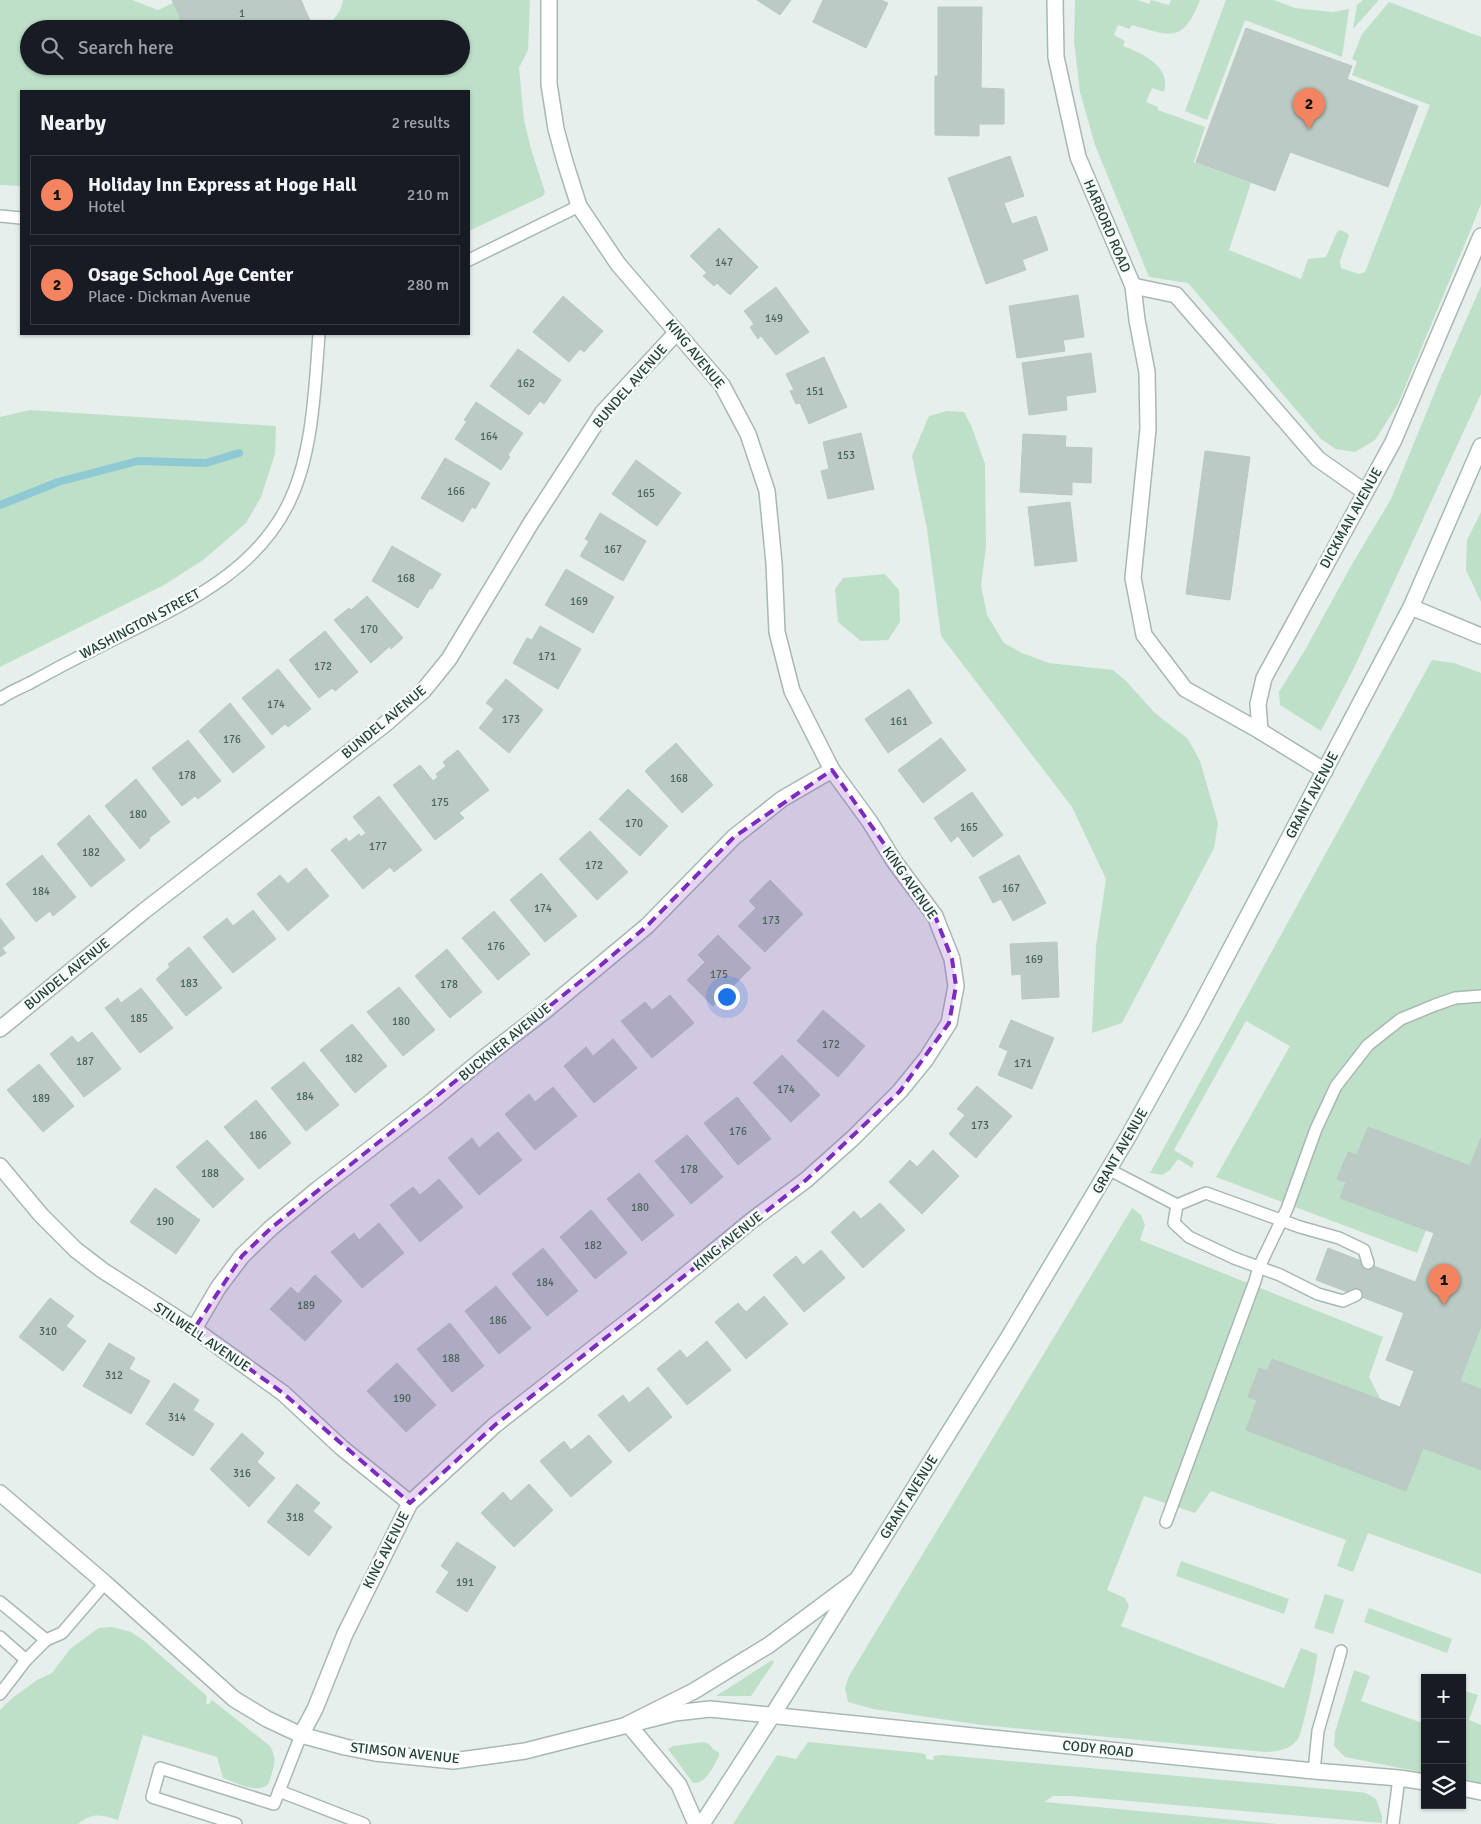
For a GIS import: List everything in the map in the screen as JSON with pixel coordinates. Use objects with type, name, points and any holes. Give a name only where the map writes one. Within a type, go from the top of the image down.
[{"type":"street","name":"KING AVENUE","points":[[301,1735],[315,1709],[345,1634],[410,1503],[495,1425],[650,1304],[751,1221],[813,1174],[853,1138],[900,1092],[926,1059],[949,1023],[956,986],[952,959],[936,916],[894,861],[870,822],[832,770],[792,691],[777,632],[774,563],[767,490],[748,434],[722,385],[618,264],[579,206],[558,137],[549,84],[549,0]]},
{"type":"street","name":"HARBORD ROAD","points":[[1055,0],[1056,57],[1078,157],[1133,286],[1176,295],[1318,459],[1365,492]]},
{"type":"street","name":"DICKMAN AVENUE","points":[[1260,731],[1258,704],[1264,678],[1393,442],[1481,236]]},
{"type":"street","points":[[1133,286],[1137,320],[1147,372],[1148,429],[1132,578],[1144,635],[1186,689],[1325,771]]},
{"type":"street","name":"BUNDEL AVENUE","points":[[0,1029],[144,911],[384,725],[423,691],[449,659],[530,523],[603,412],[677,332]]},
{"type":"street","name":"GRANT AVENUE","points":[[702,1824],[772,1716],[1008,1338],[1110,1170],[1195,1016],[1411,607],[1481,446]]},
{"type":"street","points":[[1411,607],[1481,636]]},
{"type":"street","name":"BUCKNER AVENUE","points":[[194,1329],[218,1288],[242,1256],[271,1228],[318,1189],[432,1101],[647,926],[734,837],[782,800],[832,770]]},
{"type":"street","name":"STILWELL AVENUE","points":[[0,1166],[40,1215],[76,1250],[102,1270],[194,1329],[283,1393],[342,1448],[410,1503]]},
{"type":"street","name":"STIMSON AVENUE","points":[[0,1493],[234,1698],[267,1719],[301,1735],[375,1753],[453,1761],[525,1751],[674,1713],[710,1709],[772,1716]]},
{"type":"street","points":[[696,1824],[679,1785],[628,1724],[694,1691],[769,1645],[857,1580]]},
{"type":"street","name":"CODY ROAD","points":[[772,1716],[1421,1781]]},
{"type":"street","points":[[1466,1789],[1481,1792]]},
{"type":"lane","points":[[470,260],[579,206]]},
{"type":"lane","points":[[0,216],[20,218]]},
{"type":"lane","name":"WASHINGTON STREET","points":[[0,699],[185,603],[228,575],[256,550],[278,522],[292,498],[302,468],[312,414],[320,335]]},
{"type":"lane","points":[[1166,1522],[1259,1267],[1287,1209],[1316,1129],[1336,1086],[1368,1045],[1401,1020],[1455,998],[1481,996]]},
{"type":"lane","points":[[1110,1170],[1177,1205]]},
{"type":"lane","points":[[1177,1205],[1206,1193],[1281,1220],[1339,1238],[1364,1250],[1368,1263]]},
{"type":"lane","points":[[1177,1205],[1174,1223],[1189,1237],[1318,1294],[1343,1301],[1356,1295]]},
{"type":"lane","points":[[0,1694],[26,1660],[46,1640],[62,1633],[105,1583]]},
{"type":"lane","points":[[0,1602],[46,1640]]},
{"type":"lane","points":[[0,1637],[26,1660]]},
{"type":"lane","points":[[1314,1771],[1318,1731],[1341,1651]]},
{"type":"lane","points":[[236,1824],[152,1796],[160,1768],[274,1804],[301,1735]]},
{"type":"lane","points":[[1393,1824],[1399,1778]]},
{"type":"lane","points":[[279,1791],[364,1824]]},
{"type":"highlighted area","points":[[832,770],[935,916],[952,959],[956,986],[949,1023],[900,1091],[806,1180],[495,1425],[410,1503],[283,1393],[194,1329],[242,1256],[271,1228],[601,965],[647,926],[734,837]]},
{"type":"green space","points":[[0,0],[132,0],[158,10],[173,3],[181,20],[20,20],[20,75],[470,75],[470,20],[333,20],[339,12],[343,0],[530,0],[528,50],[519,68],[524,120],[545,192],[543,196],[470,231],[470,90],[20,90],[20,186],[0,185]]},
{"type":"green space","points":[[1075,0],[1138,0],[1149,4],[1151,0],[1169,5],[1171,0],[1200,0],[1188,24],[1174,33],[1166,34],[1132,25],[1129,29],[1118,25],[1114,35],[1125,41],[1123,46],[1154,62],[1163,75],[1165,83],[1164,92],[1152,88],[1146,102],[1158,107],[1158,110],[1205,127],[1194,162],[1251,183],[1229,250],[1301,279],[1308,259],[1326,257],[1337,232],[1340,230],[1349,236],[1340,261],[1341,268],[1359,274],[1365,272],[1430,105],[1352,75],[1357,62],[1352,59],[1362,34],[1389,2],[1481,37],[1481,204],[1398,404],[1375,440],[1355,452],[1336,449],[1321,439],[1188,283],[1149,277],[1095,145],[1080,92],[1074,41]]},
{"type":"green space","points":[[1226,0],[1274,0],[1295,8],[1333,12],[1349,9],[1342,57],[1245,20],[1207,120],[1185,111]]},
{"type":"green space","points":[[1363,0],[1379,0],[1353,29],[1357,5]]},
{"type":"green space","points":[[1481,286],[1481,394],[1355,666],[1321,731],[1280,705],[1279,692],[1391,499]]},
{"type":"green space","points":[[30,410],[276,426],[275,454],[261,497],[246,523],[203,560],[164,585],[0,667],[0,417]]},
{"type":"green space","points":[[947,411],[964,412],[971,425],[985,464],[986,547],[981,585],[987,615],[1004,643],[1022,653],[1049,663],[1113,670],[1126,681],[1155,713],[1188,739],[1200,761],[1218,823],[1214,848],[1122,1023],[1092,1033],[1096,946],[1106,879],[1072,807],[941,636],[927,529],[912,456],[929,416]]},
{"type":"green space","points":[[1481,512],[1481,602],[1466,570],[1467,540]]},
{"type":"green space","points":[[885,574],[899,590],[900,622],[888,640],[861,641],[838,622],[835,589],[843,578]]},
{"type":"green space","points":[[1432,660],[1454,663],[1481,673],[1481,1138],[1470,1166],[1368,1127],[1357,1155],[1347,1152],[1338,1178],[1346,1182],[1341,1198],[1426,1230],[1417,1253],[1216,1177],[1290,1046],[1246,1021],[1174,1150],[1194,1162],[1192,1168],[1178,1159],[1170,1170],[1162,1175],[1150,1173]]},
{"type":"green space","points":[[1132,1208],[1141,1215],[1145,1225],[1140,1240],[1383,1337],[1369,1377],[1381,1400],[1272,1359],[1267,1371],[1259,1368],[1248,1396],[1257,1400],[1246,1430],[1406,1491],[1423,1448],[1481,1470],[1481,1574],[1368,1533],[1353,1572],[1337,1566],[1346,1540],[1211,1491],[1195,1513],[1144,1496],[1107,1590],[1125,1598],[1129,1606],[1121,1626],[1284,1688],[1301,1648],[1317,1654],[1304,1721],[1299,1737],[1293,1745],[1280,1750],[1266,1752],[982,1725],[873,1709],[848,1702],[845,1688],[849,1676]]},
{"type":"green space","points":[[1481,1326],[1481,1389],[1460,1381]]},
{"type":"green space","points":[[1181,1561],[1289,1599],[1284,1614],[1176,1576]]},
{"type":"green space","points":[[1325,1594],[1344,1600],[1333,1634],[1314,1628]]},
{"type":"green space","points":[[1369,1608],[1452,1639],[1447,1653],[1364,1622]]},
{"type":"green space","points":[[112,1627],[131,1632],[143,1640],[207,1696],[206,1703],[208,1705],[212,1700],[270,1746],[274,1762],[269,1783],[259,1788],[246,1787],[223,1778],[217,1757],[143,1735],[118,1820],[93,1816],[78,1824],[0,1824],[0,1710],[11,1699],[37,1680],[52,1673],[70,1649],[86,1637],[99,1628]]},
{"type":"green space","points":[[772,1660],[774,1662],[751,1696],[716,1696]]},
{"type":"green space","points":[[1354,1670],[1370,1676],[1361,1701],[1421,1723],[1421,1772],[1345,1757],[1334,1746],[1335,1732]]},
{"type":"green space","points":[[1466,1691],[1478,1695],[1469,1720],[1481,1725],[1481,1786],[1466,1782]]},
{"type":"green space","points":[[704,1742],[719,1752],[719,1756],[706,1778],[698,1783],[693,1783],[668,1749],[673,1746]]},
{"type":"green space","points":[[808,1742],[921,1753],[926,1755],[926,1759],[933,1760],[934,1756],[942,1755],[1359,1792],[1366,1793],[1376,1799],[1382,1816],[1382,1823],[1053,1796],[1044,1802],[1278,1824],[733,1824],[777,1755],[796,1759]]},
{"type":"building","points":[[172,0],[301,0],[310,20],[181,20]]},
{"type":"building","points":[[757,0],[791,0],[780,15]]},
{"type":"building","points":[[823,0],[881,0],[888,3],[866,48],[813,22]]},
{"type":"building","points":[[938,7],[982,7],[981,88],[1004,89],[1004,124],[979,124],[979,136],[935,135],[935,76],[938,76]]},
{"type":"building","points":[[1246,28],[1352,66],[1347,79],[1418,106],[1388,187],[1290,152],[1275,191],[1196,162]]},
{"type":"building","points":[[1010,156],[1024,196],[1004,203],[1012,224],[1036,216],[1048,250],[1022,260],[1026,270],[986,284],[948,178]]},
{"type":"building","points":[[719,228],[758,267],[730,295],[717,283],[714,286],[703,276],[707,273],[690,256]]},
{"type":"building","points":[[776,287],[809,332],[776,355],[761,336],[758,339],[750,327],[754,324],[744,311]]},
{"type":"building","points":[[1078,295],[1084,337],[1063,340],[1065,351],[1017,358],[1009,306]]},
{"type":"building","points":[[563,296],[603,331],[584,352],[580,349],[569,362],[533,332]]},
{"type":"building","points":[[518,349],[561,380],[544,404],[540,401],[529,415],[490,386]]},
{"type":"building","points":[[1091,353],[1096,392],[1066,396],[1067,410],[1029,415],[1022,363]]},
{"type":"building","points":[[824,357],[847,407],[809,424],[800,403],[796,404],[790,391],[794,390],[786,374]]},
{"type":"building","points":[[476,402],[523,433],[508,455],[510,457],[501,470],[455,439],[467,421],[464,420]]},
{"type":"building","points":[[861,433],[874,489],[828,499],[821,471],[829,469],[823,442]]},
{"type":"building","points":[[1023,434],[1066,436],[1065,447],[1092,448],[1091,483],[1072,482],[1072,495],[1020,492]]},
{"type":"building","points":[[1205,451],[1250,457],[1230,600],[1186,594]]},
{"type":"building","points":[[445,458],[490,483],[475,509],[472,507],[463,522],[421,498]]},
{"type":"building","points":[[636,460],[681,493],[657,526],[612,494]]},
{"type":"building","points":[[1070,502],[1077,561],[1035,566],[1028,507]]},
{"type":"building","points":[[600,513],[646,541],[623,581],[580,556],[589,541],[585,539]]},
{"type":"building","points":[[392,546],[441,574],[418,608],[372,581]]},
{"type":"building","points":[[566,569],[614,597],[593,633],[545,605]]},
{"type":"building","points":[[367,596],[403,638],[391,649],[390,646],[371,663],[334,620],[349,608],[351,610]]},
{"type":"building","points":[[540,626],[581,649],[558,689],[513,663],[527,638],[532,640]]},
{"type":"building","points":[[325,631],[358,672],[335,691],[332,688],[319,698],[289,660]]},
{"type":"building","points":[[278,669],[311,709],[288,727],[285,724],[272,735],[242,698]]},
{"type":"building","points":[[506,679],[543,710],[509,753],[479,728],[494,709],[486,703]]},
{"type":"building","points":[[909,689],[932,723],[888,753],[865,719]]},
{"type":"building","points":[[230,703],[265,747],[233,773],[199,731]]},
{"type":"building","points":[[941,738],[966,770],[923,803],[898,770]]},
{"type":"building","points":[[188,740],[221,781],[198,799],[195,796],[182,806],[152,768]]},
{"type":"building","points":[[676,743],[713,785],[682,813],[645,771]]},
{"type":"building","points":[[458,750],[489,790],[459,813],[464,818],[435,840],[393,785],[420,765],[433,781],[438,777],[436,774],[446,766],[443,762]]},
{"type":"building","points":[[136,779],[170,822],[149,838],[150,840],[140,849],[105,806]]},
{"type":"building","points":[[628,789],[668,826],[640,856],[599,819]]},
{"type":"building","points":[[972,792],[1003,835],[973,857],[958,836],[951,842],[934,818]]},
{"type":"building","points":[[379,796],[422,850],[394,872],[390,867],[363,889],[331,850],[346,838],[349,842],[359,834],[361,837],[366,833],[353,817]]},
{"type":"building","points":[[89,815],[125,860],[91,887],[57,844]]},
{"type":"building","points":[[590,831],[628,872],[597,900],[559,859]]},
{"type":"building","points":[[42,855],[76,897],[53,916],[50,911],[36,922],[6,884]]},
{"type":"building","points":[[1019,855],[1046,903],[1013,921],[1001,899],[993,903],[979,877]]},
{"type":"building","points":[[306,868],[329,896],[288,931],[257,894],[280,875],[288,884]]},
{"type":"building","points":[[541,873],[577,916],[545,942],[510,900]]},
{"type":"building","points":[[770,880],[803,914],[765,952],[738,926],[756,908],[749,901]]},
{"type":"building","points":[[253,910],[276,939],[233,973],[203,937],[227,918],[233,926]]},
{"type":"building","points":[[494,911],[530,954],[498,980],[462,938]]},
{"type":"building","points":[[0,918],[15,938],[2,948],[6,953],[0,957]]},
{"type":"building","points":[[718,935],[751,968],[713,1006],[687,980],[705,962],[698,955]]},
{"type":"building","points":[[1057,942],[1059,997],[1022,999],[1021,974],[1012,975],[1010,944]]},
{"type":"building","points":[[189,947],[222,988],[186,1016],[156,979],[170,967],[168,964]]},
{"type":"building","points":[[447,949],[482,992],[450,1018],[415,976]]},
{"type":"building","points":[[399,987],[435,1030],[403,1056],[367,1012]]},
{"type":"building","points":[[141,988],[173,1028],[140,1053],[105,1008],[118,998],[121,1003]]},
{"type":"building","points":[[670,995],[694,1023],[652,1058],[621,1021],[645,1002],[652,1010]]},
{"type":"building","points":[[823,1010],[865,1046],[838,1077],[797,1041]]},
{"type":"building","points":[[1011,1020],[1054,1038],[1032,1089],[998,1075],[1008,1051],[999,1047]]},
{"type":"building","points":[[352,1024],[387,1066],[355,1093],[320,1050]]},
{"type":"building","points":[[92,1032],[121,1069],[84,1097],[50,1054],[72,1036],[78,1043]]},
{"type":"building","points":[[613,1039],[637,1068],[594,1103],[564,1066],[586,1047],[593,1056]]},
{"type":"building","points":[[782,1055],[820,1095],[791,1122],[753,1083]]},
{"type":"building","points":[[304,1062],[339,1105],[306,1131],[271,1088]]},
{"type":"building","points":[[39,1064],[74,1106],[43,1132],[7,1090]]},
{"type":"building","points":[[977,1086],[1012,1116],[976,1158],[949,1134],[965,1115],[957,1109]]},
{"type":"building","points":[[553,1087],[577,1116],[535,1150],[505,1114],[529,1094],[535,1102]]},
{"type":"building","points":[[737,1097],[771,1139],[738,1165],[704,1123]]},
{"type":"building","points":[[256,1100],[291,1143],[259,1169],[224,1127]]},
{"type":"building","points":[[1368,1127],[1470,1166],[1481,1138],[1481,1326],[1460,1381],[1481,1389],[1481,1470],[1423,1448],[1406,1491],[1246,1430],[1257,1400],[1248,1397],[1259,1368],[1267,1371],[1272,1359],[1400,1407],[1414,1371],[1386,1360],[1434,1233],[1340,1198],[1346,1182],[1337,1179],[1348,1152],[1357,1155]]},
{"type":"building","points":[[498,1132],[522,1160],[479,1195],[448,1158],[472,1138],[479,1148]]},
{"type":"building","points":[[687,1135],[723,1177],[691,1204],[655,1161]]},
{"type":"building","points":[[207,1140],[244,1179],[213,1208],[176,1167]]},
{"type":"building","points":[[933,1150],[959,1176],[922,1214],[889,1182],[910,1160],[917,1167]]},
{"type":"building","points":[[639,1173],[674,1215],[642,1241],[607,1199]]},
{"type":"building","points":[[439,1179],[463,1207],[420,1242],[390,1205],[413,1187],[420,1195]]},
{"type":"building","points":[[155,1188],[200,1220],[176,1254],[130,1222]]},
{"type":"building","points":[[880,1203],[905,1230],[863,1268],[831,1232],[854,1211],[861,1219]]},
{"type":"building","points":[[591,1210],[627,1253],[595,1279],[560,1237]]},
{"type":"building","points":[[379,1223],[404,1253],[362,1288],[331,1252],[354,1233],[359,1240]]},
{"type":"building","points":[[543,1248],[578,1291],[547,1316],[512,1274]]},
{"type":"building","points":[[1328,1248],[1415,1282],[1404,1313],[1316,1280]]},
{"type":"building","points":[[821,1250],[845,1278],[804,1312],[773,1275],[796,1256],[803,1265]]},
{"type":"building","points":[[315,1275],[342,1301],[305,1341],[270,1309],[291,1287],[298,1294]]},
{"type":"building","points":[[496,1286],[531,1328],[499,1354],[465,1311]]},
{"type":"building","points":[[764,1296],[788,1324],[746,1359],[715,1322],[738,1303],[746,1312]]},
{"type":"building","points":[[50,1298],[74,1316],[66,1326],[86,1341],[63,1371],[19,1337]]},
{"type":"building","points":[[450,1323],[484,1366],[452,1392],[417,1349]]},
{"type":"building","points":[[707,1341],[731,1370],[687,1405],[657,1369],[680,1350],[687,1358]]},
{"type":"building","points":[[109,1343],[135,1358],[129,1369],[150,1381],[131,1414],[83,1386]]},
{"type":"building","points":[[397,1363],[436,1405],[406,1432],[367,1391]]},
{"type":"building","points":[[174,1383],[199,1400],[193,1410],[214,1424],[193,1456],[146,1424]]},
{"type":"building","points":[[648,1387],[672,1417],[629,1452],[598,1415],[623,1395],[629,1403]]},
{"type":"building","points":[[242,1433],[264,1453],[257,1462],[275,1478],[249,1507],[210,1469]]},
{"type":"building","points":[[589,1435],[612,1462],[571,1497],[540,1461],[564,1441],[571,1450]]},
{"type":"building","points":[[297,1484],[320,1503],[313,1511],[332,1527],[309,1556],[267,1522]]},
{"type":"building","points":[[529,1484],[553,1510],[514,1547],[481,1513],[503,1492],[511,1501]]},
{"type":"building","points":[[457,1542],[496,1567],[467,1612],[436,1592],[449,1572],[441,1566]]},
{"type":"waterway","points":[[0,505],[58,482],[138,461],[206,463],[239,453]]},
{"type":"place","name":"Osage School Age Center","points":[[1309,129]]},
{"type":"place","name":"Holiday Inn Express at Hoge Hall","points":[[1444,1305]]}]
